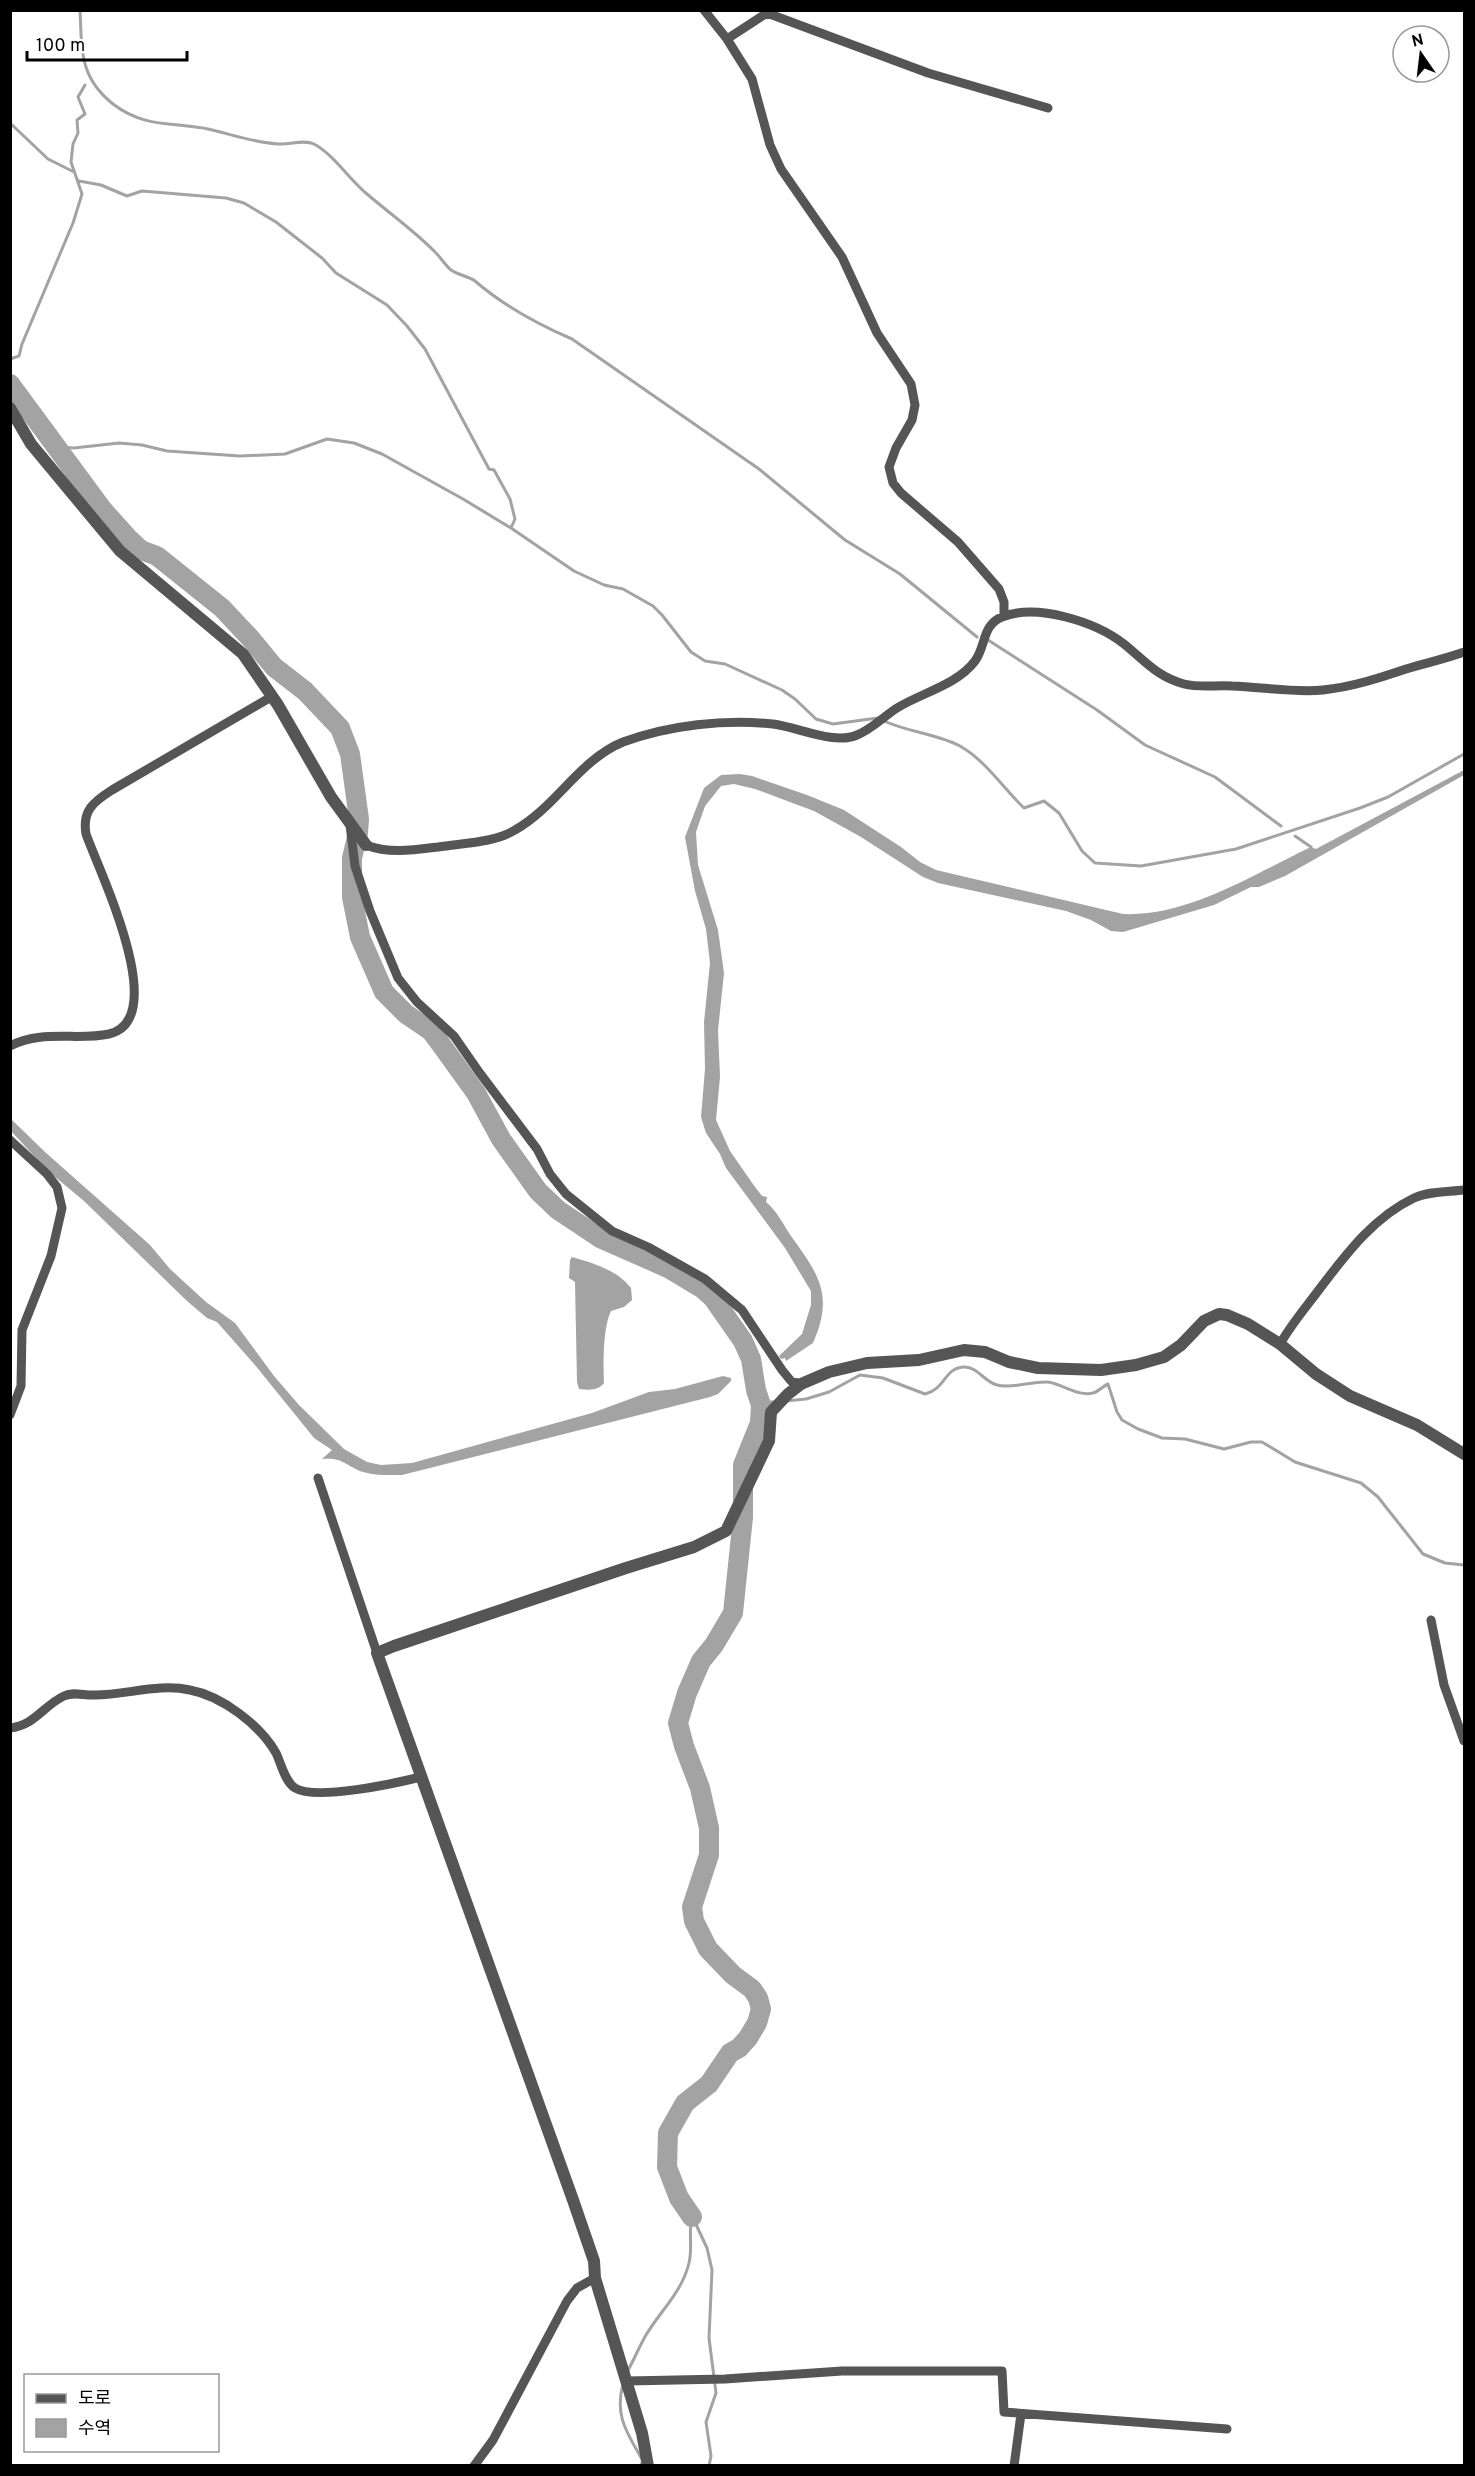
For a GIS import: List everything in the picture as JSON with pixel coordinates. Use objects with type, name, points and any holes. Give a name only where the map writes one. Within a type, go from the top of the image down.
[{"type":"street","points":[[704,10],[727,39],[752,79],[771,145],[781,169],[842,257],[877,333],[911,384],[915,396],[914,413],[889,467],[893,483],[901,493],[958,542],[999,589],[1004,602],[1004,616]]},
{"type":"street","points":[[727,39],[767,13],[928,73],[1048,108]]},
{"type":"street","points":[[10,408],[32,444],[120,551],[243,654],[271,698],[278,705],[331,797],[366,845],[380,850],[410,851],[504,836],[541,812],[578,774],[606,751],[620,743],[664,730],[728,723],[760,723],[804,730],[839,739],[856,736],[897,708],[967,670],[980,654],[987,629],[993,622],[1004,616],[1033,612],[1080,622],[1119,640],[1162,676],[1198,687],[1228,685],[1322,690],[1382,679],[1464,652]]},
{"type":"street","points":[[10,1046],[38,1036],[110,1033],[124,1027],[130,1020],[135,996],[133,970],[128,950],[86,834],[86,813],[98,799],[112,790],[271,698]]},
{"type":"street","points":[[351,825],[355,866],[384,948],[398,978],[417,1002],[454,1036],[537,1149],[550,1174],[566,1194],[612,1231],[648,1247],[705,1279],[742,1310],[782,1370],[791,1381],[801,1384]]},
{"type":"street","points":[[10,1140],[57,1186],[62,1208],[51,1256],[22,1330],[21,1386],[10,1415]]},
{"type":"street","points":[[1280,1344],[1293,1323],[1356,1242],[1370,1229],[1415,1198],[1427,1194],[1464,1190]]},
{"type":"street","points":[[377,1653],[614,1571],[694,1547],[726,1531],[769,1441],[771,1412],[801,1384],[829,1372],[852,1366],[919,1360],[964,1350],[985,1353],[1010,1362],[1038,1368],[1092,1370],[1136,1365],[1171,1353],[1197,1326],[1219,1314],[1236,1318],[1280,1344],[1316,1374],[1350,1396],[1417,1425],[1464,1454]]},
{"type":"street","points":[[318,1478],[421,1778],[594,2261],[595,2278],[646,2447],[648,2466]]},
{"type":"street","points":[[1431,1620],[1444,1685],[1464,1741]]},
{"type":"street","points":[[10,1728],[29,1722],[63,1696],[72,1693],[96,1695],[166,1688],[191,1690],[220,1702],[255,1725],[270,1743],[289,1782],[296,1789],[339,1792],[421,1778]]},
{"type":"street","points":[[474,2466],[493,2440],[567,2301],[577,2288],[595,2278]]},
{"type":"street","points":[[627,2381],[725,2379],[842,2371],[1002,2371],[1004,2412],[1227,2429]]},
{"type":"street","points":[[1014,2466],[1021,2414]]},
{"type":"water","points":[[1464,770],[1464,775],[1285,876],[1259,887],[1251,887],[1214,905],[1123,932],[1111,931],[1091,920],[1066,911],[938,883],[923,877],[861,837],[814,811],[755,789],[734,784],[721,786],[705,806],[696,832],[698,865],[718,930],[724,973],[718,1030],[720,1077],[716,1120],[730,1151],[762,1196],[767,1197],[766,1202],[777,1214],[809,1262],[816,1274],[823,1298],[819,1326],[813,1343],[786,1361],[785,1358],[781,1359],[779,1356],[802,1334],[811,1305],[811,1291],[785,1248],[726,1168],[706,1133],[701,1117],[705,1069],[704,1022],[710,963],[706,929],[695,891],[685,837],[704,788],[721,775],[752,776],[844,810],[920,862],[936,870],[1123,914],[1172,909],[1220,892],[1311,847],[1316,849]]},
{"type":"water","points":[[10,1118],[150,1245],[170,1269],[206,1302],[235,1323],[274,1376],[299,1405],[344,1449],[367,1462],[381,1465],[412,1463],[592,1413],[649,1392],[675,1389],[723,1376],[731,1378],[731,1381],[718,1394],[710,1397],[402,1475],[368,1473],[339,1460],[322,1459],[332,1450],[314,1438],[217,1322],[207,1318],[187,1301],[84,1201],[48,1171],[11,1131]]},
{"type":"water","points":[[572,1257],[612,1272],[631,1288],[632,1300],[624,1307],[611,1311],[608,1318],[604,1346],[604,1383],[593,1389],[579,1389],[577,1382],[575,1282],[569,1278]]},
{"type":"waterway","points":[[80,10],[84,62],[94,84],[113,104],[147,121],[208,129],[270,143],[306,142],[321,148],[367,194],[428,245],[451,270],[475,281],[521,314],[572,339],[759,469],[845,540],[900,574],[977,637]]},
{"type":"waterway","points":[[10,359],[19,356],[73,223],[82,194],[71,162],[73,144],[78,133],[77,120],[85,114],[78,97],[85,85]]},
{"type":"waterway","points":[[10,123],[48,159],[74,172]]},
{"type":"waterway","points":[[79,181],[101,185],[127,196],[142,191],[226,198],[244,203],[276,222],[322,258],[336,273],[387,305],[425,349],[489,469],[494,470],[510,499],[515,519],[511,528]]},
{"type":"waterway","points":[[10,384],[102,509],[128,538],[141,550],[157,556],[222,608],[274,667],[305,691],[340,728],[350,754],[359,819],[352,858],[352,897],[360,937],[384,992],[406,1014],[431,1031],[476,1093],[501,1139],[538,1191],[558,1210],[600,1238],[668,1268],[703,1289],[713,1298],[743,1341],[751,1359],[761,1405],[760,1423],[743,1465],[743,1517],[733,1613],[714,1645],[701,1661],[687,1693],[678,1723],[700,1788],[709,1828],[709,1855],[692,1907],[694,1921],[708,1949],[733,1975],[752,1989],[761,2009],[757,2023],[748,2038],[739,2048],[730,2053],[709,2084],[685,2103],[668,2133],[667,2167],[679,2198],[692,2217]]},
{"type":"waterway","points":[[58,447],[74,448],[119,443],[142,445],[167,451],[240,456],[285,454],[327,439],[354,443],[382,454],[463,499],[574,571],[604,585],[623,589],[653,606],[691,652],[705,661],[725,664],[782,690],[816,719],[833,724],[878,718]]},
{"type":"waterway","points":[[988,640],[1097,710],[1145,745],[1215,777],[1281,826]]},
{"type":"waterway","points":[[884,721],[960,746],[986,767],[1024,808],[1044,801],[1059,813],[1082,851],[1095,863],[1141,866],[1236,849],[1360,808],[1388,797],[1464,754]]},
{"type":"waterway","points":[[1295,836],[1311,847]]},
{"type":"waterway","points":[[786,1401],[806,1399],[829,1392],[860,1375],[883,1378],[925,1394],[937,1388],[953,1371],[965,1367],[1003,1386],[1048,1382],[1088,1394],[1108,1384],[1122,1420],[1138,1429],[1162,1438],[1185,1439],[1224,1449],[1251,1442],[1262,1442],[1295,1462],[1361,1483],[1378,1497],[1423,1554],[1445,1563],[1464,1565]]},
{"type":"waterway","points":[[756,1390],[768,1402],[774,1402]]},
{"type":"waterway","points":[[627,2372],[646,2335],[676,2292],[686,2273],[690,2257],[692,2217]]},
{"type":"waterway","points":[[693,2218],[707,2248],[712,2270],[709,2338],[716,2393],[706,2422],[711,2456],[709,2466]]},
{"type":"waterway","points":[[623,2384],[621,2416],[643,2461],[640,2466]]}]
